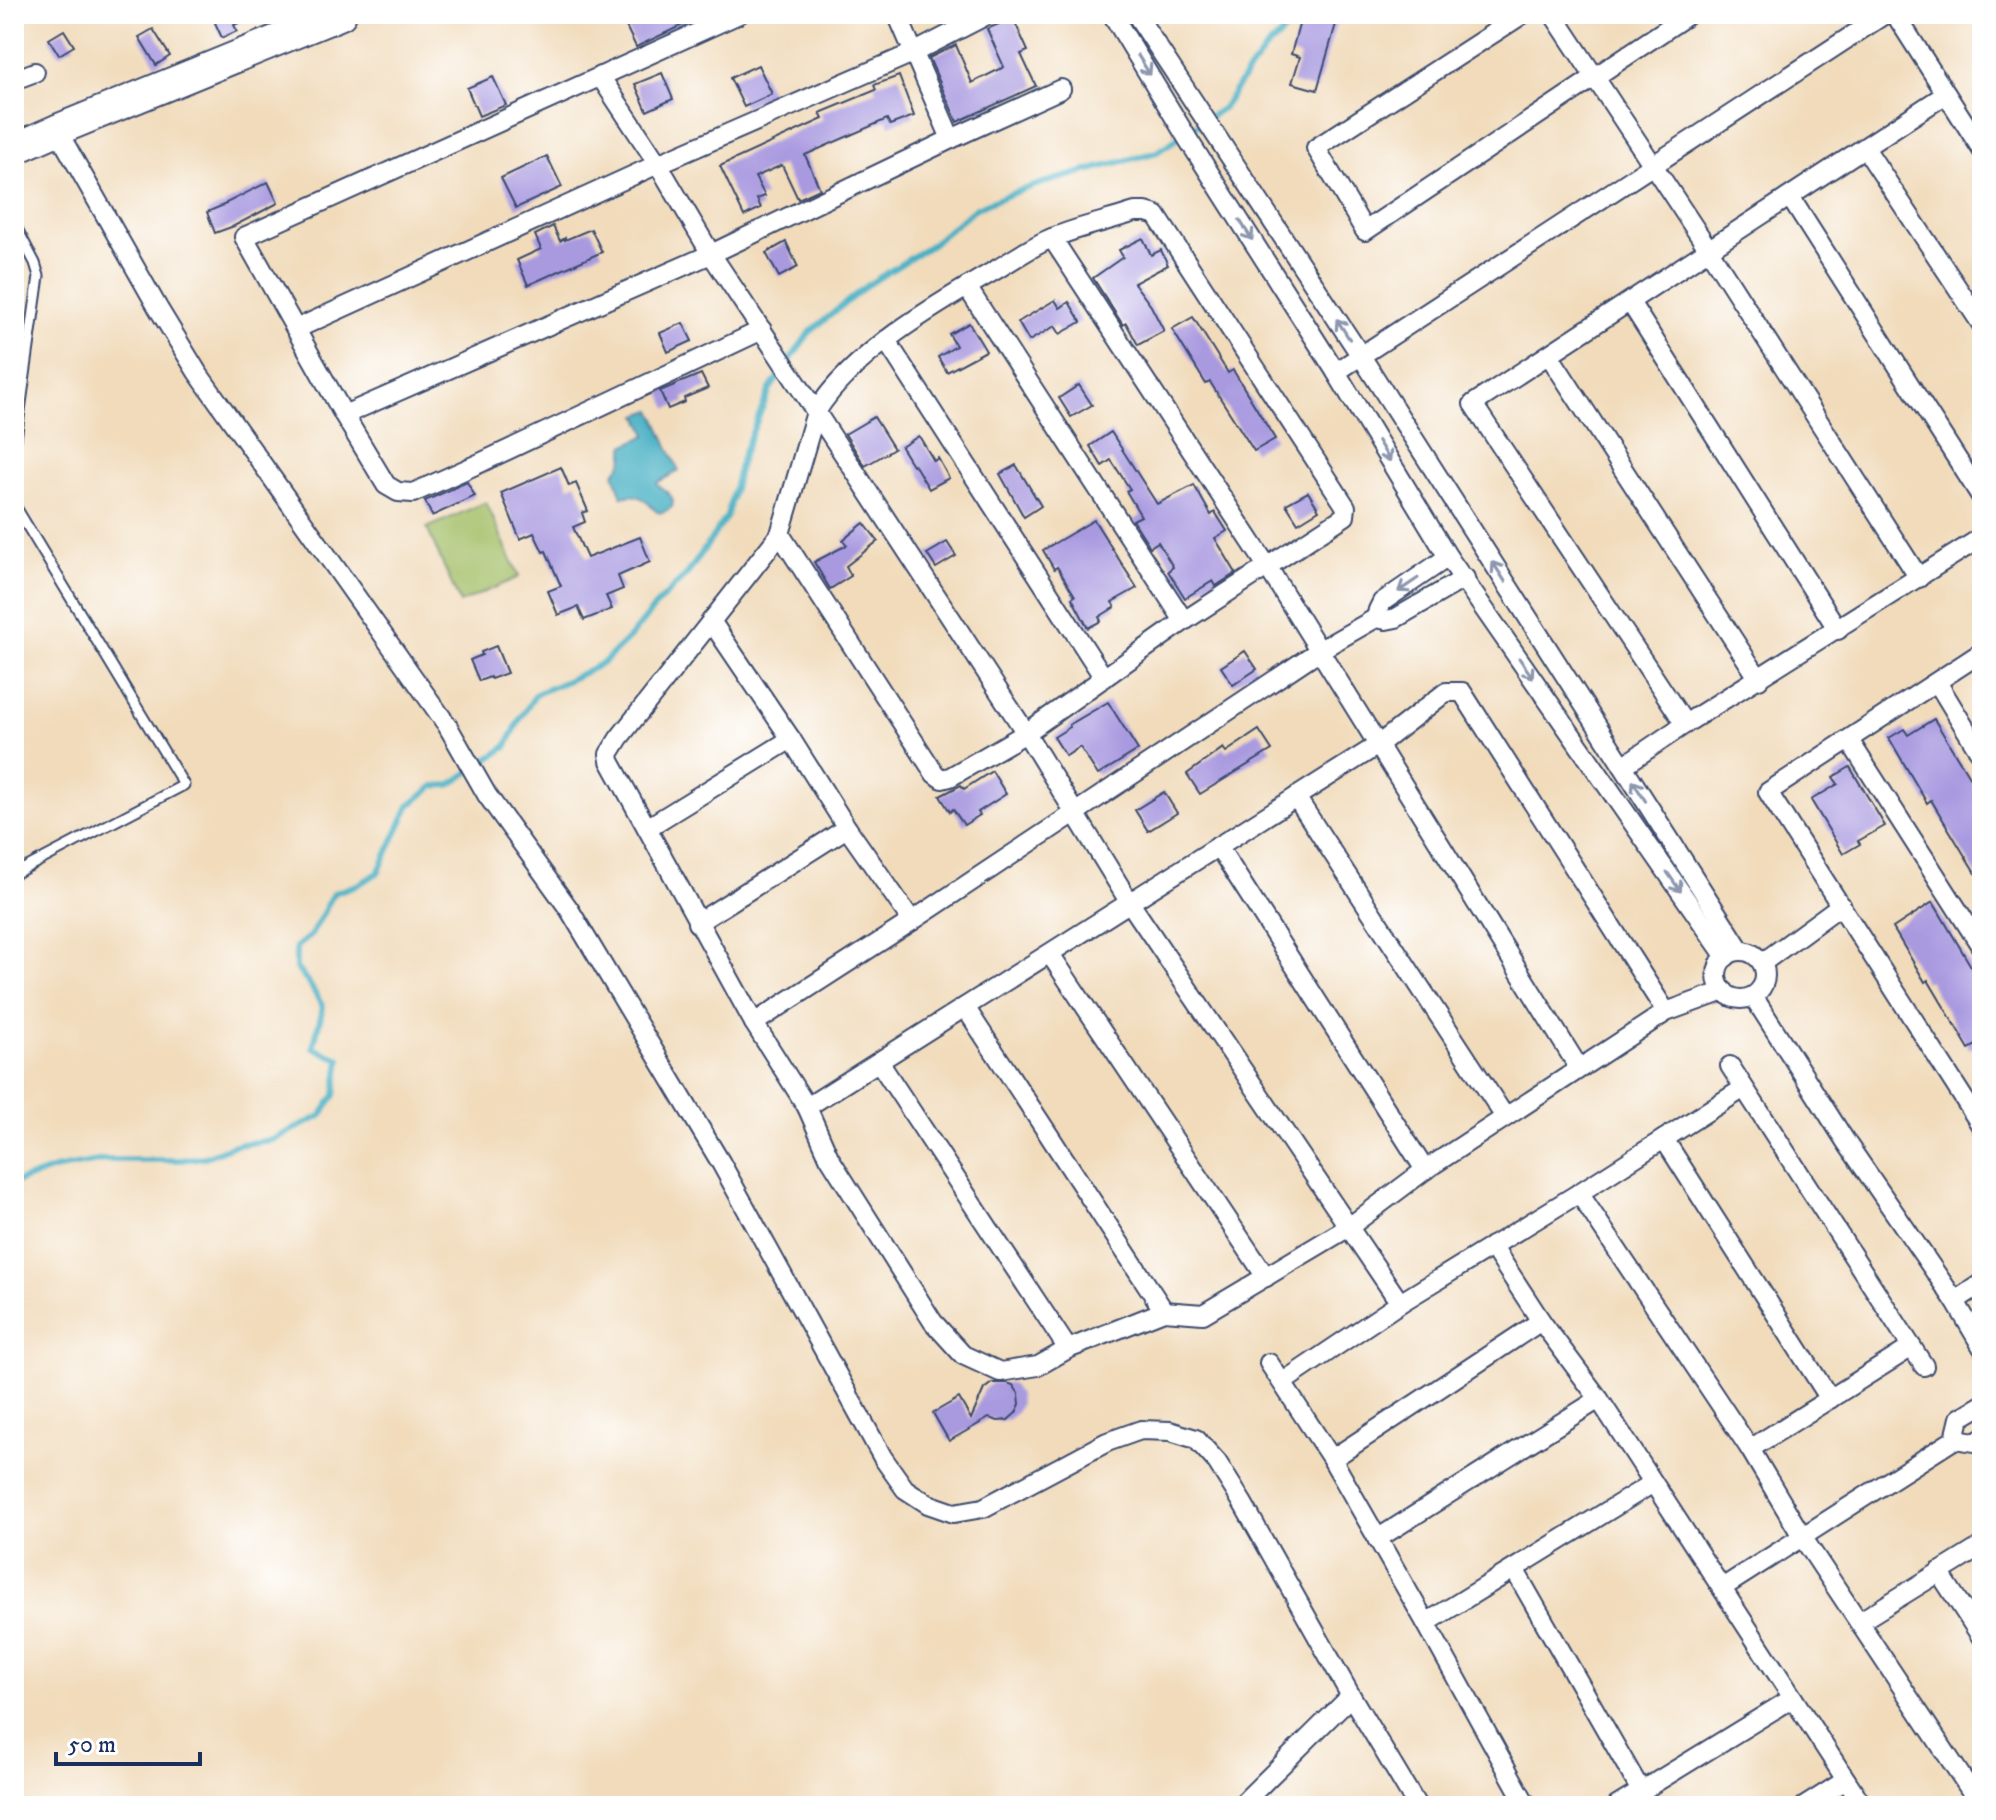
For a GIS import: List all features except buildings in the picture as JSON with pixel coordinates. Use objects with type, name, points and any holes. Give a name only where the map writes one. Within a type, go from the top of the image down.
[{"type":"main road","points":[[14,149],[341,14]]},
{"type":"street","points":[[739,14],[244,237],[386,485],[398,492],[413,493],[766,338]]},
{"type":"street","points":[[897,14],[951,139]]},
{"type":"street","points":[[296,329],[658,164],[915,52],[989,14]]},
{"type":"street","points":[[1112,14],[1448,557],[1733,954],[1757,956],[1762,963],[1765,970],[1763,985],[1753,996],[1738,998],[1724,991],[1720,985],[1718,970],[1733,954]]},
{"type":"street","points":[[1136,14],[1361,356],[1623,766],[1733,954]]},
{"type":"street","points":[[1523,14],[1316,148],[1365,231],[1680,17]]},
{"type":"street","points":[[1553,14],[1919,578]]},
{"type":"street","points":[[1336,372],[1885,14]]},
{"type":"street","points":[[1895,14],[1982,150]]},
{"type":"street","points":[[14,80],[35,72]]},
{"type":"street","points":[[600,76],[658,164],[711,254],[1026,733],[1130,903],[1400,1303]]},
{"type":"street","points":[[344,415],[711,254],[1061,89]]},
{"type":"street","points":[[1685,724],[1473,404],[1946,94]]},
{"type":"street","points":[[57,130],[197,372],[447,725],[487,795],[569,909],[721,1163],[883,1458],[905,1489],[928,1504],[954,1513],[983,1508],[1107,1442],[1141,1430],[1170,1431],[1196,1439],[1217,1462],[1242,1502],[1417,1806]]},
{"type":"street","points":[[1865,148],[1982,325]]},
{"type":"street","points":[[1226,200],[1250,186]]},
{"type":"street","points":[[1790,197],[1982,498]]},
{"type":"street","points":[[780,534],[935,774],[942,779],[1026,733],[1184,621],[1345,516],[1346,507],[1156,215],[1135,212],[1052,238],[967,287],[886,340],[827,394],[816,412],[780,534],[609,754],[697,923],[807,1107],[829,1157],[933,1322],[963,1355],[1000,1372],[1038,1366],[1068,1349],[1164,1311],[1203,1314],[1349,1227],[1425,1170],[1666,1012],[1724,991]]},
{"type":"street","points":[[1052,238],[1267,566],[1579,1068]]},
{"type":"street","points":[[967,287],[1184,621]]},
{"type":"street","points":[[1630,302],[1838,630]]},
{"type":"street","points":[[886,340],[1104,678]]},
{"type":"street","points":[[1549,355],[1759,679]]},
{"type":"street","points":[[1623,766],[1982,537]]},
{"type":"street","points":[[1376,618],[1382,602],[1448,557]]},
{"type":"street","points":[[754,1023],[1320,650],[1376,618],[1396,618],[1465,578]]},
{"type":"street","points":[[711,621],[912,921]]},
{"type":"street","points":[[1982,652],[1768,792],[1982,1127]]},
{"type":"street","points":[[1937,682],[1982,756]]},
{"type":"street","points":[[807,1107],[1378,745],[1446,692],[1462,692],[1666,1012]]},
{"type":"street","points":[[647,828],[791,739]]},
{"type":"street","points":[[1849,740],[1982,948]]},
{"type":"street","points":[[1296,797],[1505,1117]]},
{"type":"street","points":[[697,923],[847,828]]},
{"type":"street","points":[[1218,846],[1425,1170]]},
{"type":"street","points":[[1762,963],[1841,905]]},
{"type":"street","points":[[1050,954],[1266,1277]]},
{"type":"street","points":[[1753,996],[1846,1142],[1955,1301],[1982,1347]]},
{"type":"street","points":[[965,1007],[1164,1311]]},
{"type":"street","points":[[879,1062],[1068,1349]]},
{"type":"street","points":[[1730,1066],[1924,1366]]},
{"type":"street","points":[[1283,1382],[1400,1303],[1744,1088]]},
{"type":"street","points":[[1664,1139],[1830,1399]]},
{"type":"street","points":[[1579,1193],[1750,1449],[1803,1538],[1981,1806]]},
{"type":"street","points":[[1492,1246],[1541,1321],[1599,1399],[1863,1806]]},
{"type":"street","points":[[1955,1301],[1982,1283]]},
{"type":"street","points":[[1332,1459],[1541,1321]]},
{"type":"street","points":[[1750,1449],[1912,1347]]},
{"type":"street","points":[[1269,1363],[1332,1459],[1527,1806]]},
{"type":"street","points":[[1377,1539],[1599,1399]]},
{"type":"street","points":[[1955,1439],[1960,1418],[1982,1405]]},
{"type":"street","points":[[1722,1588],[1955,1439],[1975,1442],[1982,1438]]},
{"type":"street","points":[[1426,1623],[1653,1483]]},
{"type":"street","points":[[1859,1622],[1982,1546]]},
{"type":"street","points":[[1514,1569],[1641,1791]]},
{"type":"street","points":[[1939,1572],[1982,1638]]},
{"type":"street","points":[[1240,1806],[1351,1696]]},
{"type":"street","points":[[1617,1806],[1793,1698]]},
{"type":"street","points":[[1805,1806],[1846,1780]]},
{"type":"lane","points":[[14,223],[39,276],[14,453]]},
{"type":"lane","points":[[14,504],[184,785],[14,874]]},
{"type":"green space","points":[[486,502],[519,577],[460,603],[427,528]]},
{"type":"water","points":[[652,410],[679,471],[657,484],[672,499],[672,507],[662,512],[656,511],[638,496],[622,497],[614,473],[623,461],[624,446],[647,435],[638,415]]},
{"type":"waterway","points":[[14,1183],[54,1169],[104,1160],[205,1157],[235,1145],[272,1140],[321,1116],[335,1095],[340,1059],[313,1048],[323,1007],[296,968],[296,947],[311,935],[334,893],[378,873],[409,806],[434,786],[450,785],[506,747],[536,694],[603,663],[688,573],[727,516],[742,457],[770,389],[809,333],[866,286],[928,247],[976,208],[1043,183],[1157,152],[1223,108],[1265,50],[1286,30],[1292,14]]}]
